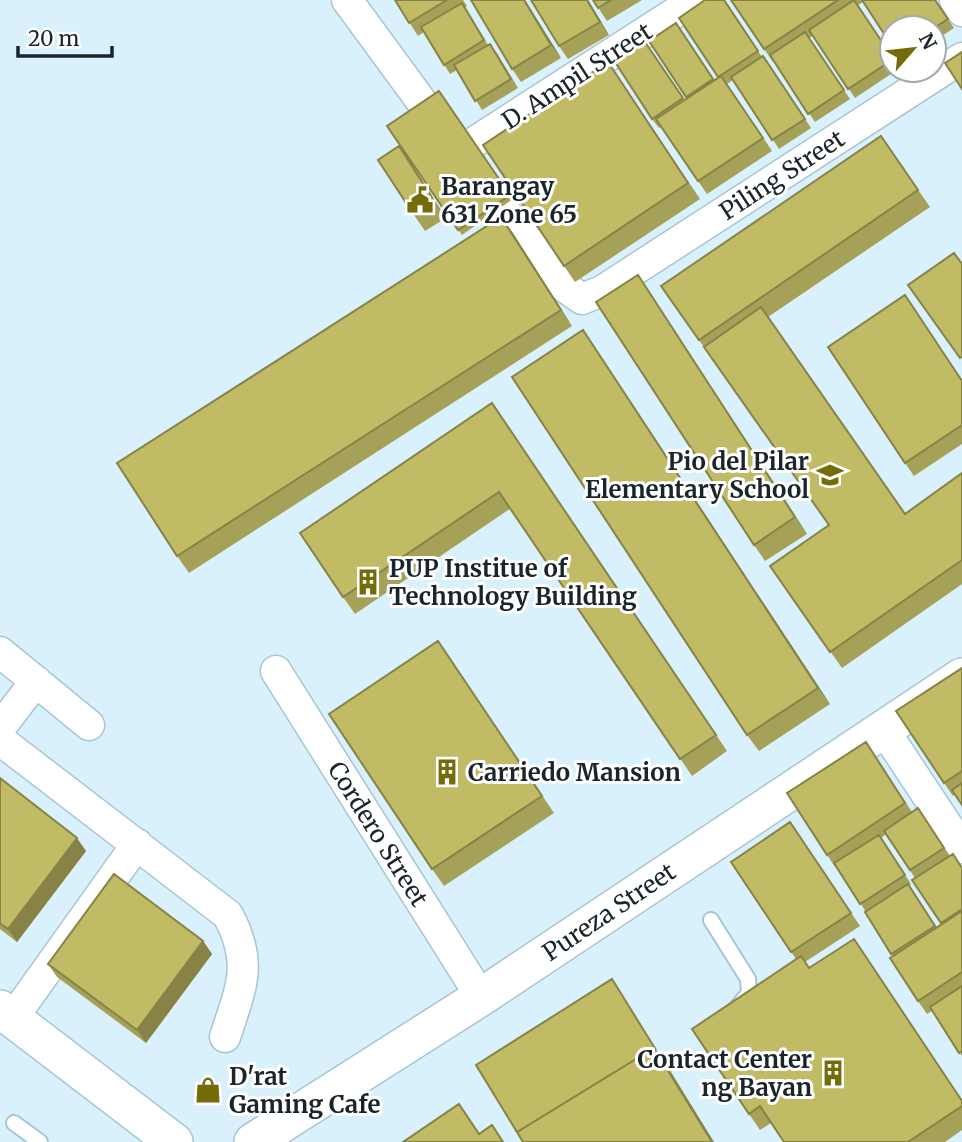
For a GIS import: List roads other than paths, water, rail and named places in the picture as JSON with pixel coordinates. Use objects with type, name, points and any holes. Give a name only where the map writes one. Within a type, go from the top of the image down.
[{"type":"street","points":[[346,0],[459,152]]},
{"type":"street","name":"D. Ampil Street","points":[[459,152],[695,0]]},
{"type":"street","points":[[955,0],[962,11]]},
{"type":"street","name":"Piling Street","points":[[459,152],[565,287],[582,299],[602,291],[962,58]]},
{"type":"street","points":[[0,652],[89,725]]},
{"type":"street","name":"Cordero Street","points":[[276,671],[481,997]]},
{"type":"street","name":"Pureza Street","points":[[253,1142],[481,997],[962,677]]},
{"type":"street","points":[[0,728],[36,681]]},
{"type":"street","points":[[884,730],[962,848]]},
{"type":"street","points":[[0,740],[228,915],[239,937],[244,966],[225,1037]]},
{"type":"street","points":[[137,844],[6,1014],[174,1142]]},
{"type":"lane","points":[[711,920],[748,979],[749,993],[742,1003],[722,1016]]},
{"type":"lane","points":[[14,1123],[40,1142]]},
{"type":"place","name":"Barangay 631 Zone 65","points":[[420,200]]},
{"type":"place","name":"Pio del Pilar Elementary School","points":[[830,475]]},
{"type":"place","name":"PUP Institue of Technology Building","points":[[368,582]]},
{"type":"place","name":"Carriedo Mansion","points":[[447,772]]},
{"type":"place","name":"Contact Center ng Bayan","points":[[833,1073]]},
{"type":"place","name":"D'rat Gaming Cafe","points":[[208,1090]]}]
